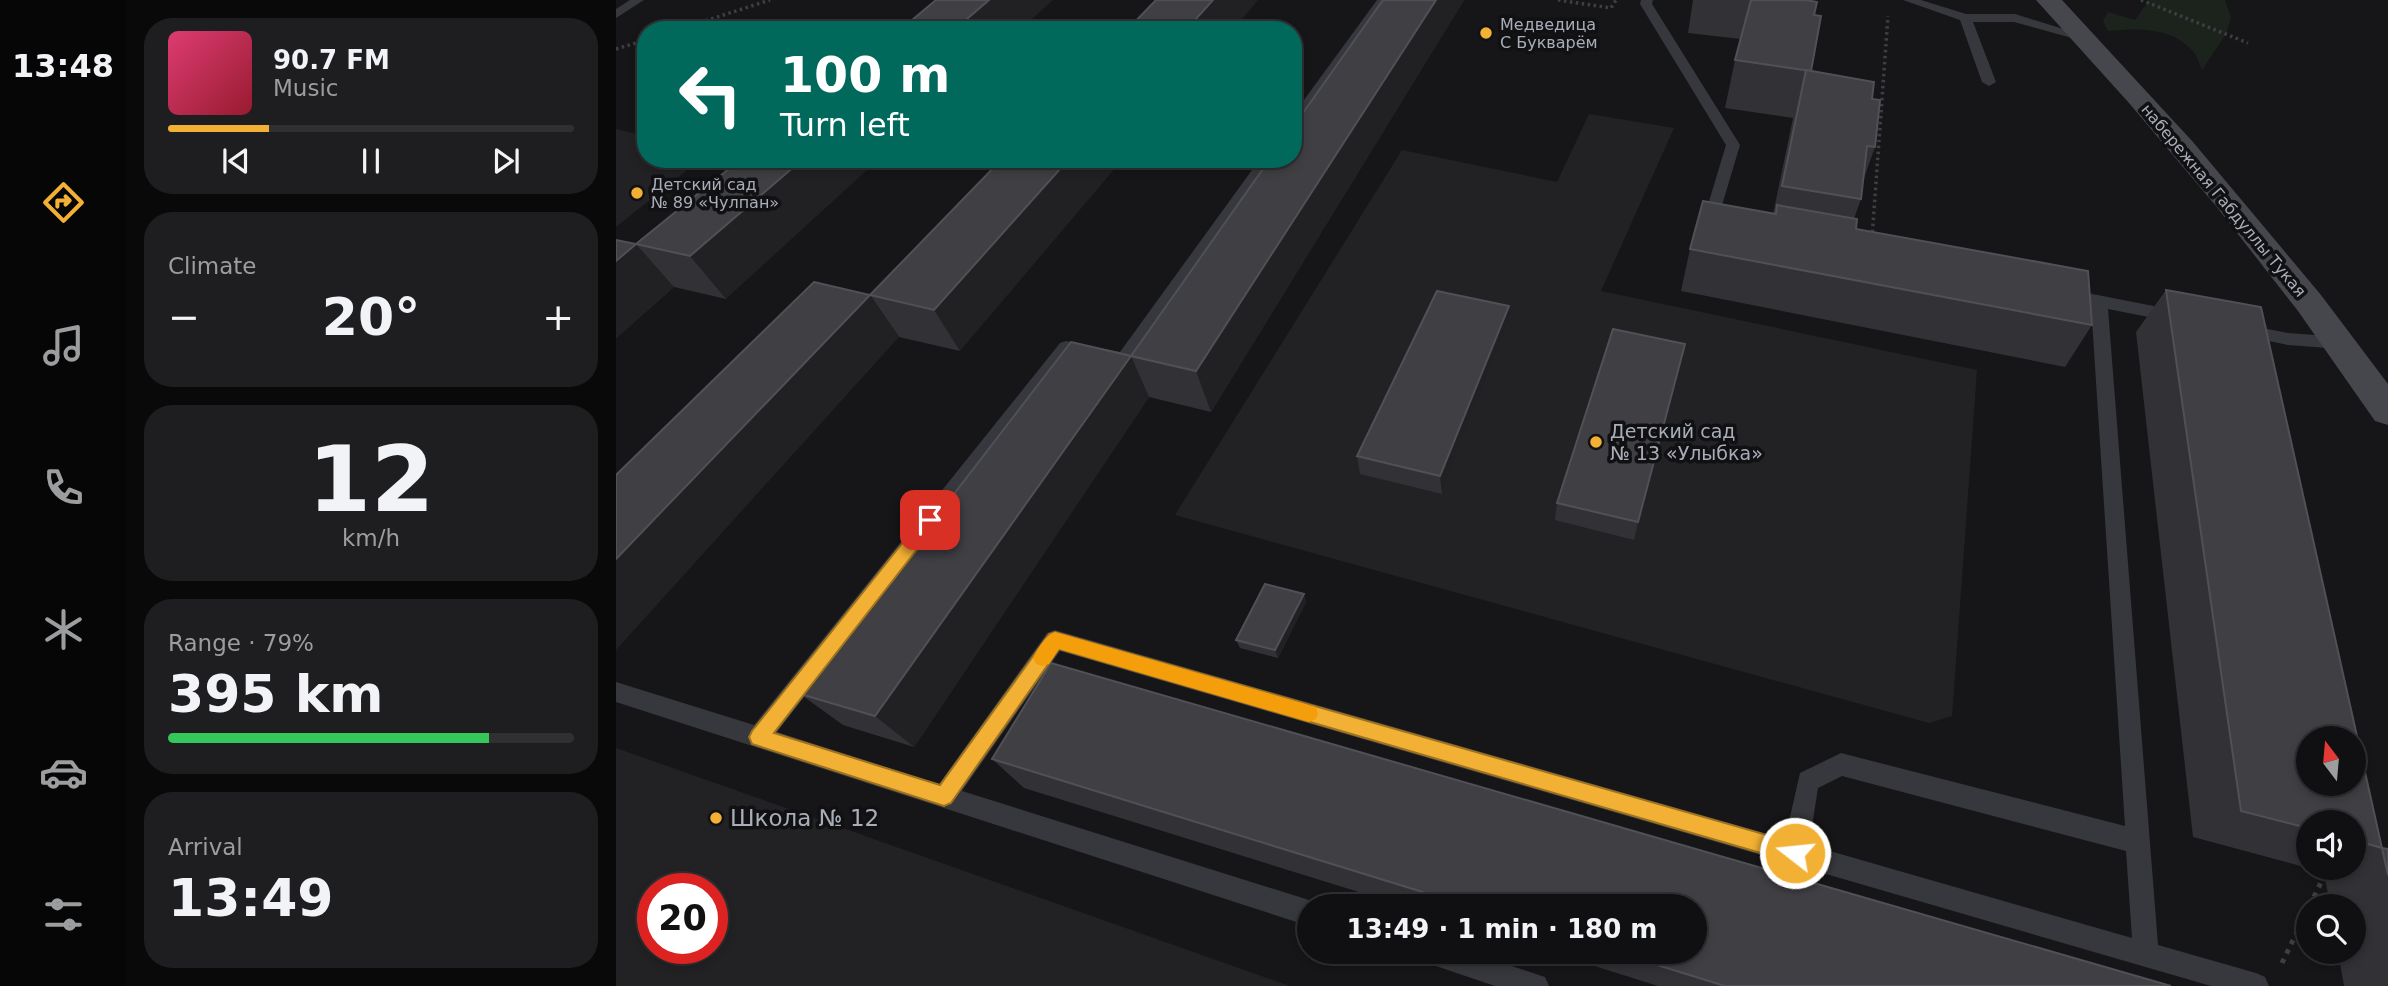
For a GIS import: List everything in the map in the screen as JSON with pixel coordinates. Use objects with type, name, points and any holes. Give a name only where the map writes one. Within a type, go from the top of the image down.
[{"type":"main road","name":"набережная Габдуллы Тукая","points":[[2048,0],[2233,208],[2341,343],[2388,411]]},
{"type":"lane","points":[[616,14],[638,0]]},
{"type":"lane","points":[[1302,112],[1383,0]]},
{"type":"lane","points":[[1647,0],[1646,4],[1732,145],[1708,230],[1722,232]]},
{"type":"lane","points":[[1909,0],[1965,18],[2015,18],[2083,37]]},
{"type":"lane","points":[[1965,18],[1989,82]]},
{"type":"lane","points":[[759,737],[1066,347],[1124,359],[1262,168]]},
{"type":"lane","points":[[2045,291],[2193,320]]},
{"type":"lane","points":[[2099,301],[2146,954]]},
{"type":"lane","points":[[2220,326],[2288,339],[2341,343]]},
{"type":"lane","points":[[944,796],[1055,640],[2256,986]]},
{"type":"lane","points":[[616,692],[1297,909]]},
{"type":"lane","points":[[1795,853],[1808,781],[1841,764],[2140,842]]},
{"type":"lane","points":[[1467,964],[1536,986]]},
{"type":"path","points":[[705,21],[770,0]]},
{"type":"path","points":[[1558,0],[1611,8],[1616,0]]},
{"type":"path","points":[[2141,0],[2248,43]]},
{"type":"path","points":[[1871,246],[1888,14]]},
{"type":"path","points":[[616,49],[637,43]]},
{"type":"path","points":[[2277,973],[2319,880]]},
{"type":"shaded area","points":[[2149,0],[2225,0],[2231,18],[2226,34],[2202,70],[2194,52],[2174,37],[2142,30],[2108,31],[2103,21],[2108,12],[2135,20]]},
{"type":"shaded area","name":"Детский сад № 13 «Улыбка»","points":[[1589,114],[1674,128],[1601,291],[1977,370],[1952,716],[1929,723],[1175,515],[1402,150],[1557,182]]},
{"type":"shaded area","name":"Детский сад № 89 «Чулпан»","points":[[616,129],[637,134],[637,168],[690,168],[616,227]]},
{"type":"shaded area","name":"Школа № 12","points":[[616,748],[1290,986],[616,986]]},
{"type":"building","points":[[936,0],[989,0],[964,21],[911,21]]},
{"type":"building","points":[[1156,0],[1213,0],[1194,21],[1136,21]]},
{"type":"building","points":[[1383,0],[1436,0],[1196,371],[1131,356],[1264,168],[1302,168],[1302,114]]},
{"type":"building","points":[[1751,0],[1817,2],[1814,15],[1821,16],[1811,71],[1735,60]]},
{"type":"building","points":[[1806,70],[1874,82],[1872,99],[1880,100],[1875,147],[1867,146],[1861,199],[1782,186]]},
{"type":"building","points":[[730,168],[793,168],[690,256],[636,244]]},
{"type":"building","points":[[993,168],[1061,168],[934,310],[870,295]]},
{"type":"building","points":[[1703,201],[1776,214],[1777,205],[1857,219],[1856,229],[2088,271],[2092,325],[1690,249]]},
{"type":"building","points":[[616,240],[636,244],[616,261]]},
{"type":"building","points":[[814,282],[870,295],[616,559],[616,475]]},
{"type":"building","points":[[2166,290],[2261,307],[2355,726],[2296,726],[2296,796],[2366,796],[2366,776],[2382,848],[2366,843],[2366,810],[2296,810],[2296,825],[2241,811]]},
{"type":"building","points":[[1437,291],[1509,306],[1440,476],[1357,456]]},
{"type":"building","points":[[1613,329],[1685,344],[1638,522],[1557,503]]},
{"type":"building","points":[[1071,342],[1131,356],[875,716],[800,694]]},
{"type":"building","points":[[1265,584],[1304,594],[1275,650],[1236,640]]},
{"type":"building","points":[[1051,663],[2171,986],[1725,986],[1654,964],[1707,964],[1707,894],[1429,894],[992,759]]},
{"type":"building","points":[[2382,848],[2388,849],[2388,875]]},
{"type":"slow traffic","points":[[1042,658],[1055,640],[1309,713]]},
{"type":"place","name":"Медведица С Букварём","points":[[1486,33]]},
{"type":"place","name":"Детский сад № 89 «Чулпан»","points":[[637,193]]},
{"type":"place","name":"Детский сад № 13 «Улыбка»","points":[[1596,442]]},
{"type":"place","name":"Школа № 12","points":[[716,818]]},
{"type":"route","points":[[930,520],[759,737],[944,796],[1055,640],[1795,853]]}]
